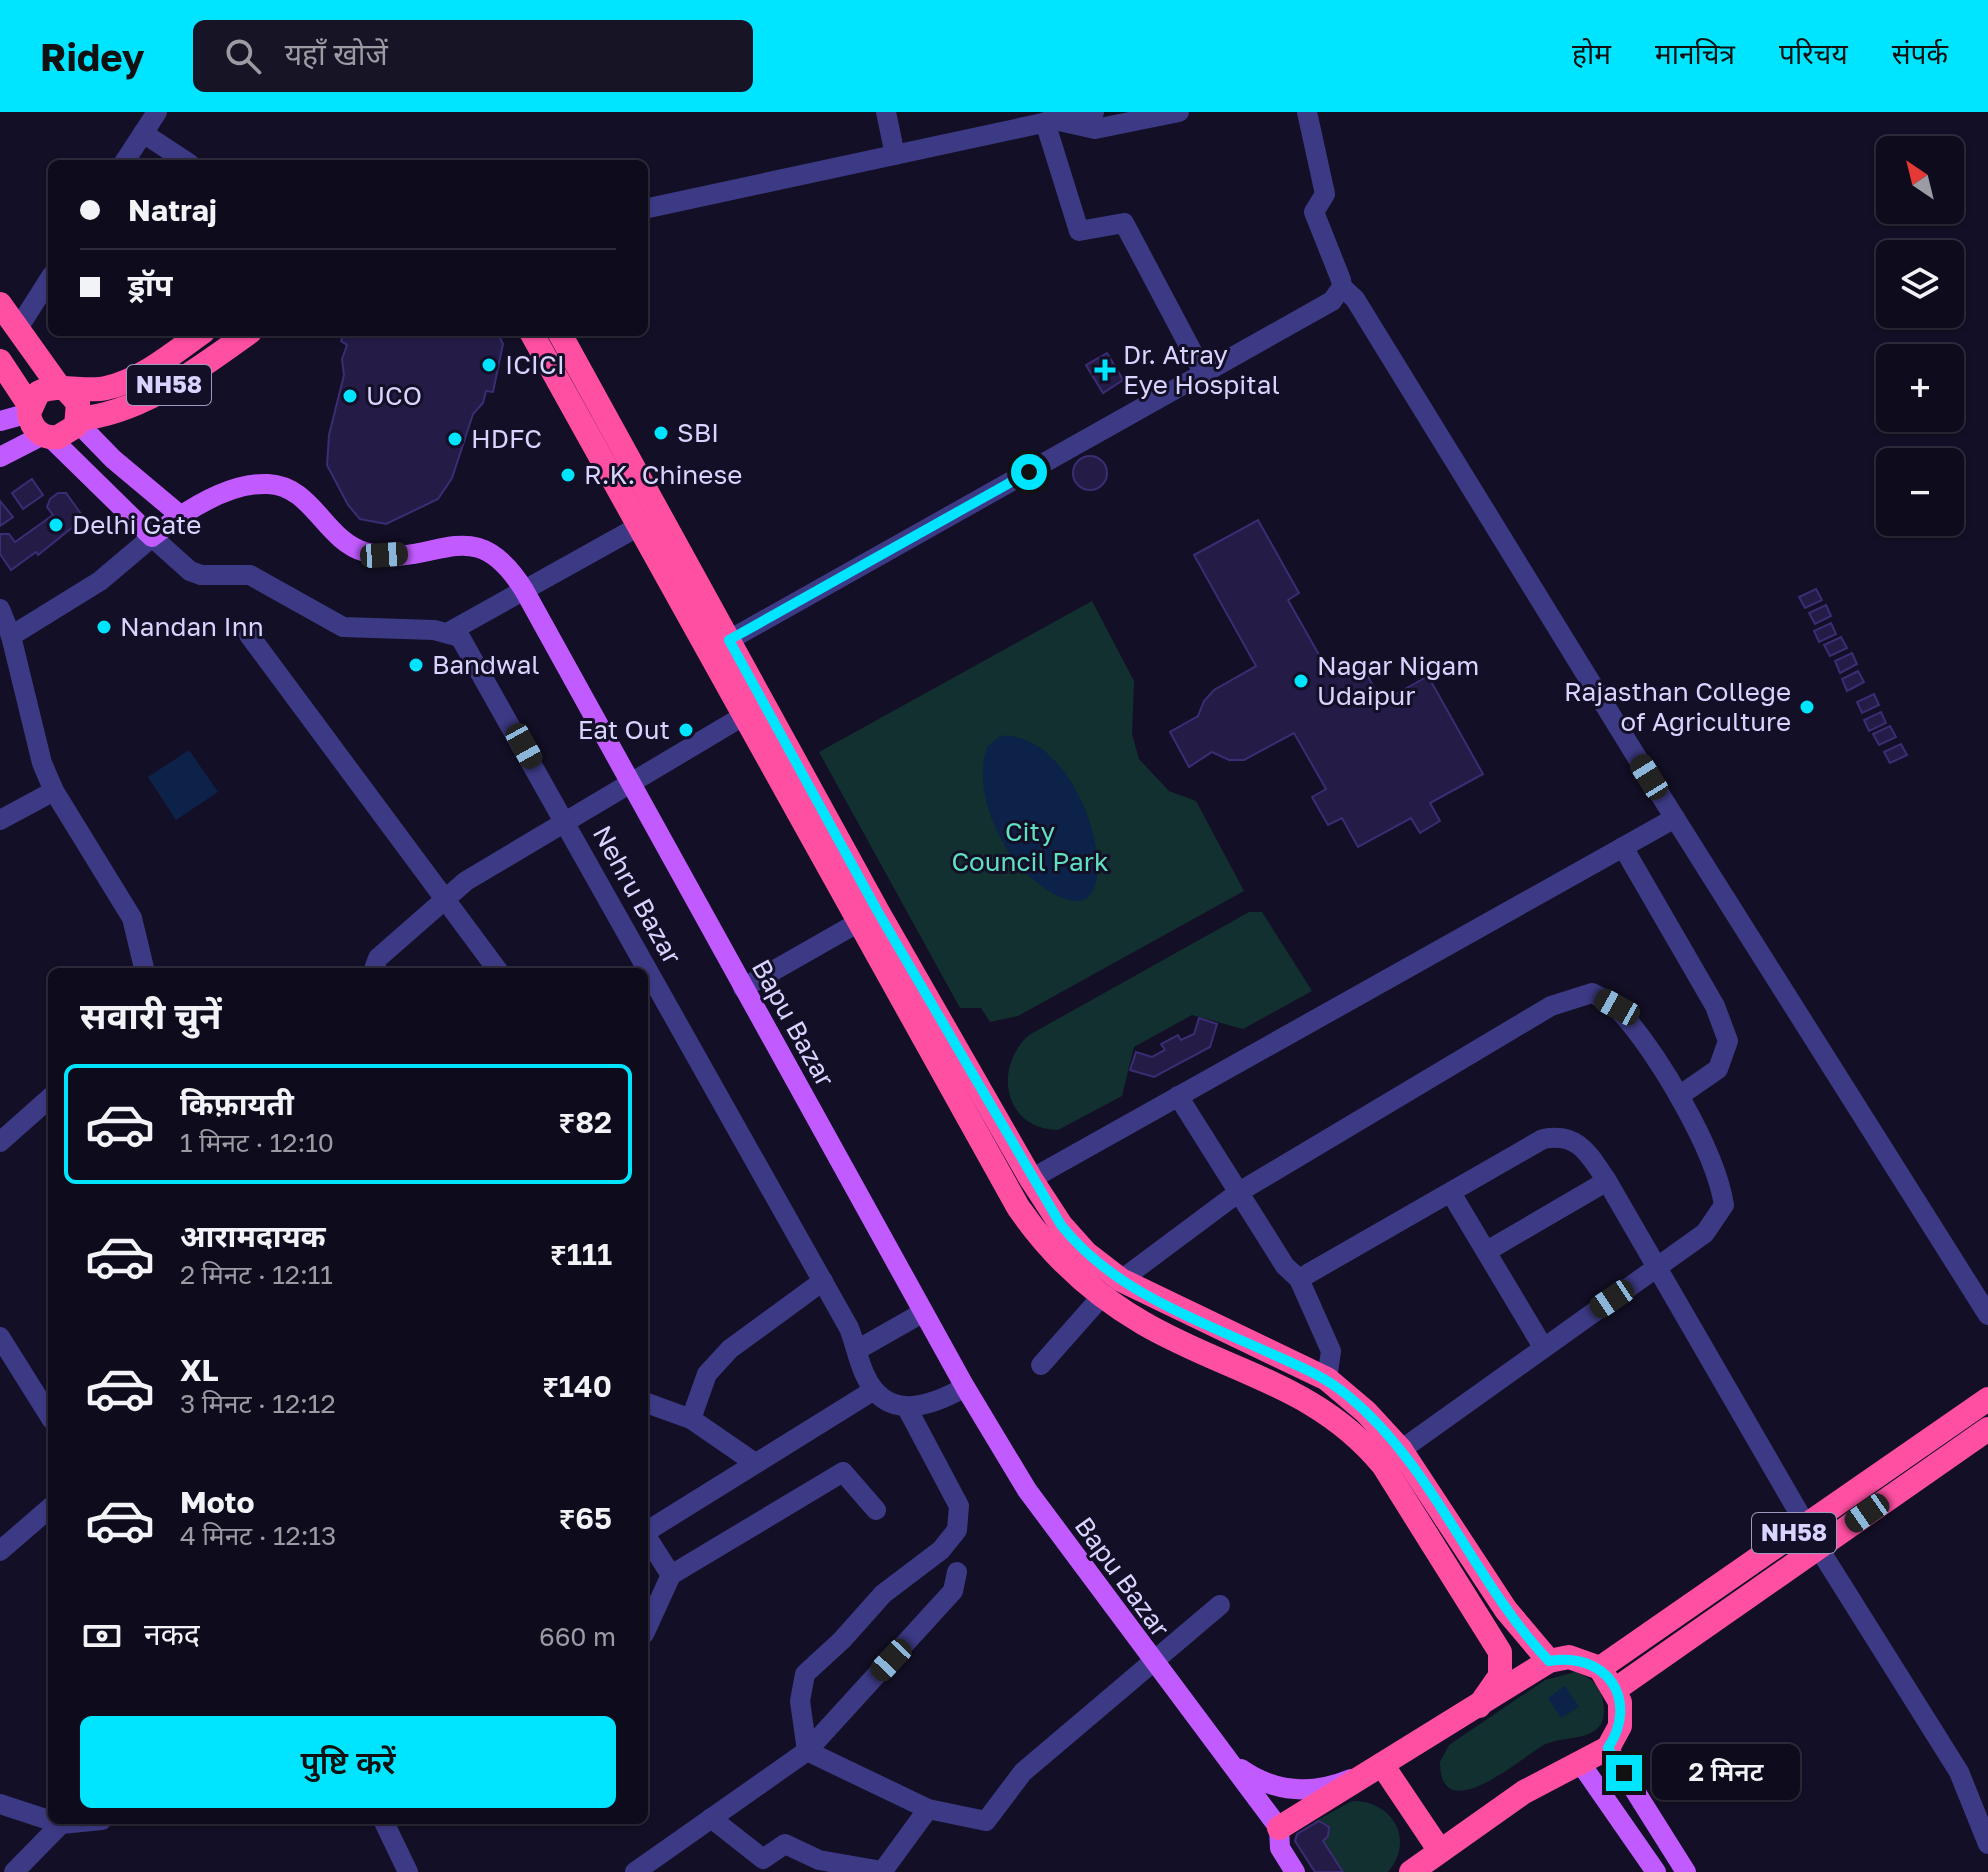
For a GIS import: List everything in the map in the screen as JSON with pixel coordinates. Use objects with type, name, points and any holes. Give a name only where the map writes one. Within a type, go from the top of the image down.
[{"type":"highway","points":[[0,304],[17,330],[78,403],[78,420]]},
{"type":"highway","name":"NH58","points":[[29,409],[45,389],[122,384],[197,336]]},
{"type":"highway","name":"NH58","points":[[47,437],[65,435],[78,420],[112,414],[146,399],[244,336]]},
{"type":"highway","points":[[533,336],[641,525],[1012,1198],[1045,1243],[1111,1288],[1168,1336],[1305,1398],[1347,1426],[1365,1444],[1383,1465],[1500,1652],[1500,1676],[1479,1706]]},
{"type":"highway","points":[[561,336],[878,912],[1031,1179],[1073,1240],[1111,1288],[1327,1379],[1366,1412],[1401,1450],[1506,1610],[1549,1661]]},
{"type":"highway","points":[[0,361],[29,409],[32,426],[47,437]]},
{"type":"highway","name":"NH58","points":[[1600,1668],[1988,1399]]},
{"type":"highway","name":"NH58","points":[[1616,1689],[1988,1429]]},
{"type":"highway","points":[[1279,1828],[1549,1661],[1569,1657],[1600,1668],[1616,1689],[1622,1715],[1617,1734],[1608,1748],[1524,1792],[1411,1872]]},
{"type":"highway","points":[[1383,1766],[1440,1851]]},
{"type":"main road","points":[[0,421],[29,409]]},
{"type":"main road","points":[[78,420],[113,459],[181,516]]},
{"type":"main road","points":[[0,457],[47,437],[152,537]]},
{"type":"main road","name":"Bapu Bazar","points":[[152,537],[181,516],[244,487],[263,483],[284,485],[306,501],[343,540],[362,551],[384,555],[477,546],[504,561],[524,590],[965,1387],[1027,1490],[1279,1828],[1280,1848],[1291,1870]]},
{"type":"main road","points":[[1608,1748],[1686,1872]]},
{"type":"main road","points":[[1225,1758],[1262,1784],[1300,1791],[1343,1782],[1383,1766]]},
{"type":"main road","points":[[1581,1764],[1656,1872]]},
{"type":"main road","points":[[1420,1872],[1440,1851]]},
{"type":"street","points":[[126,160],[157,112]]},
{"type":"street","points":[[886,112],[895,155]]},
{"type":"street","points":[[1050,121],[1093,112]]},
{"type":"street","points":[[648,208],[895,155],[1003,121],[1050,121],[1095,129],[1179,112]]},
{"type":"street","points":[[1307,112],[1325,194],[1314,212],[1342,287],[1355,299],[1675,818],[1988,1315]]},
{"type":"street","points":[[1050,121],[1079,231],[1124,223],[1204,374]]},
{"type":"street","points":[[143,133],[184,160]]},
{"type":"street","points":[[17,330],[48,281]]},
{"type":"street","points":[[729,640],[1324,307],[1342,287]]},
{"type":"street","points":[[11,636],[100,581],[152,537],[190,571],[201,575],[250,575],[343,627],[449,632],[641,525]]},
{"type":"street","points":[[0,609],[11,636],[37,744],[54,791],[132,918],[144,968]]},
{"type":"street","name":"Nehru Bazar","points":[[449,632],[460,637],[469,649],[648,968]]},
{"type":"street","points":[[249,635],[496,968]]},
{"type":"street","points":[[374,968],[378,958],[466,881],[745,715]]},
{"type":"street","points":[[0,820],[54,791]]},
{"type":"street","points":[[1031,1179],[1675,818]]},
{"type":"street","points":[[1623,847],[1715,1006],[1728,1041],[1718,1069],[1679,1096]]},
{"type":"street","points":[[743,988],[859,922]]},
{"type":"street","name":"Nehru Bazar","points":[[648,968],[823,1281],[874,1390]]},
{"type":"street","points":[[1041,1365],[1111,1288],[1239,1192],[1551,1006],[1592,993],[1617,1007],[1679,1096],[1720,1182],[1724,1205],[1705,1233],[1401,1450]]},
{"type":"street","points":[[1178,1096],[1285,1266],[1299,1279],[1331,1351],[1327,1379]]},
{"type":"street","points":[[0,1142],[48,1100]]},
{"type":"street","points":[[1299,1279],[1543,1139],[1558,1137],[1582,1145],[1659,1266],[1806,1525]]},
{"type":"street","points":[[1487,1251],[1607,1181]]},
{"type":"street","points":[[1451,1193],[1543,1347]]},
{"type":"street","points":[[691,1419],[707,1374],[730,1349],[823,1281]]},
{"type":"street","points":[[857,1350],[922,1313]]},
{"type":"street","points":[[0,1337],[48,1414]]},
{"type":"street","points":[[648,1530],[874,1390],[883,1399],[907,1408],[932,1404],[965,1387]]},
{"type":"street","points":[[648,1403],[691,1419],[755,1463]]},
{"type":"street","points":[[807,1751],[800,1701],[805,1674],[842,1640],[883,1594],[941,1550],[957,1530],[959,1506],[907,1408]]},
{"type":"street","points":[[648,1625],[671,1575],[843,1472],[876,1510]]},
{"type":"street","points":[[0,1551],[48,1509]]},
{"type":"street","points":[[648,1539],[671,1575]]},
{"type":"street","points":[[1818,1547],[1959,1772],[1988,1844]]},
{"type":"street","points":[[635,1872],[807,1751],[953,1591],[957,1572]]},
{"type":"street","points":[[807,1751],[928,1809],[986,1821],[1023,1772],[1220,1605]]},
{"type":"street","points":[[0,1804],[48,1820]]},
{"type":"street","points":[[711,1818],[763,1859],[785,1844],[819,1860],[882,1872],[928,1809]]},
{"type":"street","points":[[14,1872],[61,1824]]},
{"type":"street","points":[[385,1824],[408,1872]]},
{"type":"green space","name":"City Council Park","points":[[1092,601],[1134,681],[1132,734],[1139,759],[1169,791],[1196,801],[1244,891],[1018,1016],[990,1022],[981,1008],[960,1008],[819,752]]},
{"type":"green space","points":[[1249,912],[1262,912],[1312,991],[1243,1029],[1192,1015],[1134,1047],[1122,1096],[1058,1130],[1039,1127],[1025,1119],[1015,1108],[1009,1094],[1011,1063],[1029,1035]]},
{"type":"green space","points":[[1575,1672],[1594,1682],[1602,1695],[1604,1715],[1594,1732],[1544,1745],[1484,1784],[1467,1790],[1453,1790],[1444,1782],[1440,1762],[1449,1745],[1545,1680]]},
{"type":"green space","points":[[1352,1801],[1378,1807],[1396,1824],[1400,1847],[1388,1872],[1343,1872],[1323,1841],[1329,1834],[1327,1825],[1314,1822]]},
{"type":"water","points":[[1000,736],[1031,742],[1057,763],[1078,794],[1092,828],[1098,861],[1095,887],[1082,900],[1058,896],[1035,881],[1015,861],[999,835],[989,811],[983,772],[987,747]]},
{"type":"water","points":[[189,750],[218,792],[176,820],[148,777]]},
{"type":"water","points":[[1565,1686],[1579,1707],[1561,1718],[1548,1698]]},
{"type":"building","points":[[343,336],[499,336],[503,344],[493,392],[486,391],[483,403],[473,414],[452,478],[438,499],[386,524],[360,519],[348,505],[327,465],[329,435],[344,375],[342,359],[347,345],[341,341]]},
{"type":"building","points":[[1107,353],[1123,380],[1103,393],[1086,365]]},
{"type":"building","points":[[1090,456],[1102,461],[1107,473],[1102,485],[1090,490],[1078,485],[1073,473],[1078,461]]},
{"type":"building","points":[[32,479],[43,495],[23,509],[12,493]]},
{"type":"building","name":"Delhi Gate","points":[[58,493],[66,493],[84,518],[38,555],[36,552],[11,570],[0,554],[0,534],[9,534],[15,542],[53,515],[47,507],[50,499]]},
{"type":"building","points":[[0,501],[13,517],[0,526]]},
{"type":"building","name":"Nagar Nigam Udaipur","points":[[1258,520],[1299,593],[1288,600],[1331,676],[1359,660],[1382,702],[1428,676],[1483,774],[1430,803],[1440,821],[1420,833],[1411,818],[1358,847],[1342,818],[1328,825],[1312,797],[1326,789],[1294,733],[1244,760],[1229,760],[1212,752],[1189,767],[1170,732],[1198,716],[1204,701],[1214,690],[1256,666],[1194,555]]},
{"type":"building","points":[[1816,589],[1822,600],[1805,608],[1799,597]]},
{"type":"building","points":[[1826,605],[1831,616],[1815,624],[1809,613]]},
{"type":"building","points":[[1831,623],[1836,634],[1819,642],[1814,631]]},
{"type":"building","points":[[1841,637],[1847,648],[1830,656],[1824,645]]},
{"type":"building","points":[[1852,653],[1857,664],[1840,673],[1835,661]]},
{"type":"building","points":[[1858,671],[1864,682],[1847,691],[1842,679]]},
{"type":"building","points":[[1874,694],[1879,705],[1862,713],[1857,702]]},
{"type":"building","points":[[1881,712],[1886,723],[1869,731],[1864,720]]},
{"type":"building","points":[[1890,726],[1896,737],[1879,745],[1873,734]]},
{"type":"building","points":[[1901,744],[1907,755],[1890,763],[1884,752]]},
{"type":"building","points":[[1199,1018],[1217,1024],[1210,1047],[1154,1077],[1130,1070],[1136,1052],[1152,1057],[1165,1050],[1161,1044],[1178,1035],[1181,1040],[1194,1034]]},
{"type":"building","points":[[1319,1821],[1329,1827],[1328,1836],[1323,1841],[1343,1872],[1315,1872],[1295,1841],[1297,1834]]},
{"type":"place","name":"ICICI","points":[[489,365]]},
{"type":"place","name":"Dr. Atray Eye Hospital","points":[[1105,370]]},
{"type":"place","name":"UCO","points":[[350,396]]},
{"type":"place","name":"SBI","points":[[661,433]]},
{"type":"place","name":"HDFC","points":[[455,439]]},
{"type":"place","name":"R.K. Chinese","points":[[568,475]]},
{"type":"place","name":"Delhi Gate","points":[[56,525]]},
{"type":"place","name":"Nandan Inn","points":[[104,627]]},
{"type":"place","name":"Bandwal","points":[[416,665]]},
{"type":"place","name":"Nagar Nigam Udaipur","points":[[1301,681]]},
{"type":"place","name":"Rajasthan College of Agriculture","points":[[1807,707]]},
{"type":"place","name":"Eat Out","points":[[686,730]]},
{"type":"route","points":[[1029,472],[729,640],[878,912],[1031,1179],[1061,1225],[1086,1253],[1121,1280],[1175,1309],[1327,1379],[1386,1431],[1506,1610],[1530,1640],[1549,1661],[1569,1657],[1600,1668],[1616,1689],[1622,1715],[1617,1734],[1608,1748],[1624,1773]]}]
